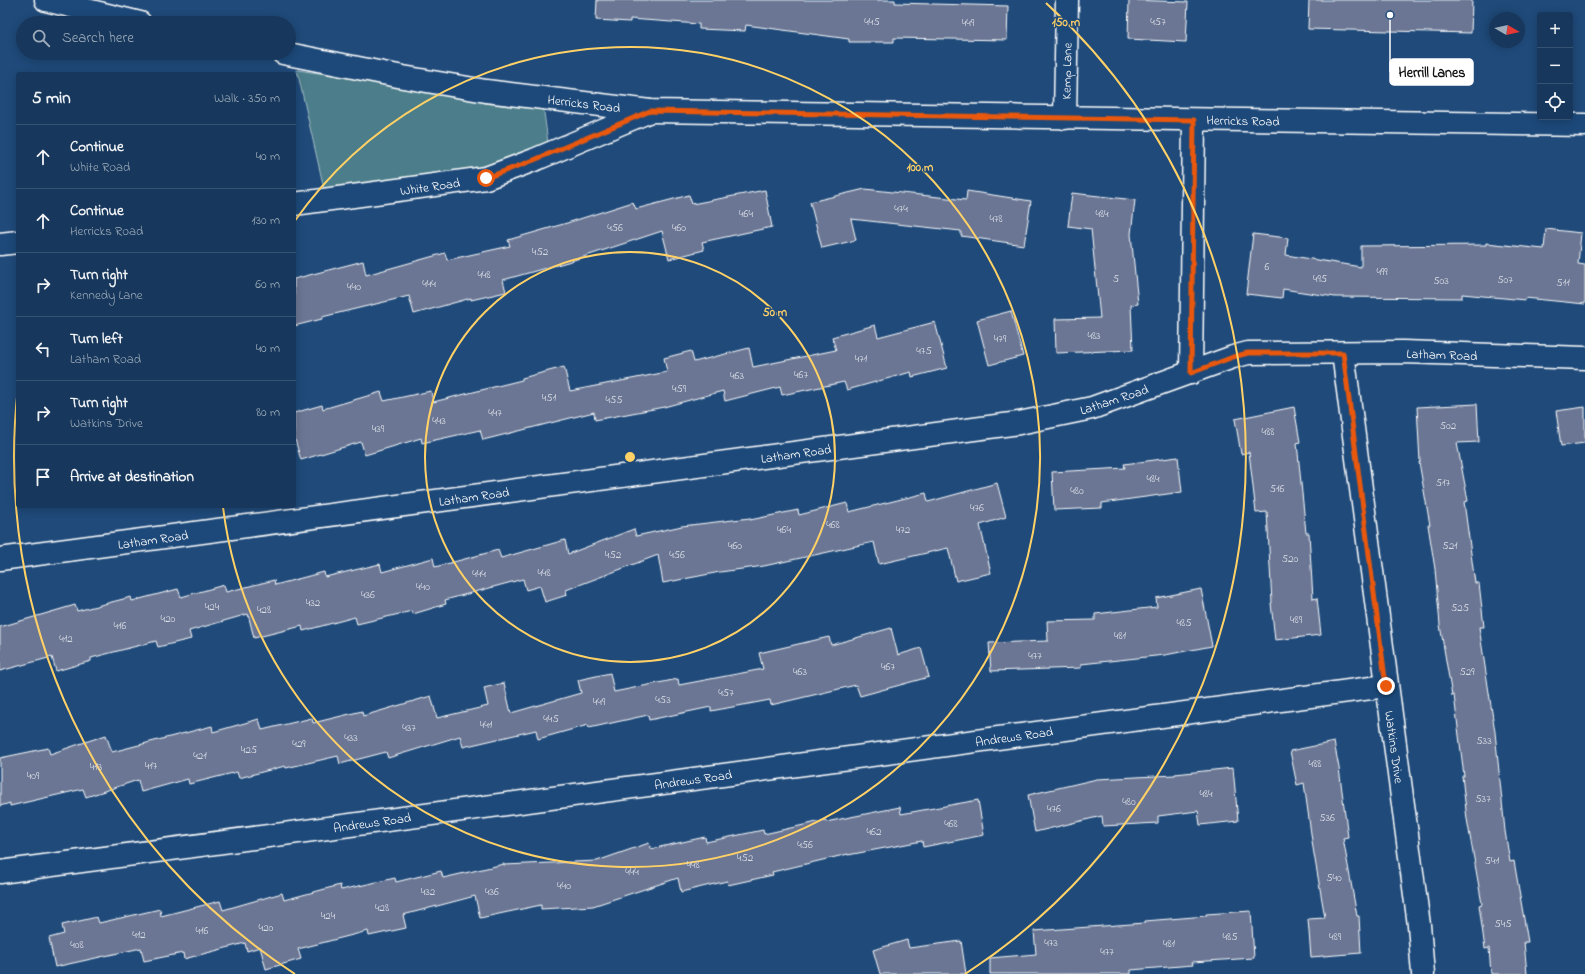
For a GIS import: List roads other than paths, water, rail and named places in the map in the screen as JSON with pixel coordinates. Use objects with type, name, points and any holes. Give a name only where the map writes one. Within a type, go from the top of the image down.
[{"type":"street","points":[[46,0],[111,16]]},
{"type":"street","name":"Kemp Lane","points":[[1065,118],[1067,0]]},
{"type":"street","name":"Herricks Road","points":[[296,56],[403,78],[479,90],[650,111],[1585,125]]},
{"type":"street","name":"White Road","points":[[296,204],[486,178],[534,160],[650,111]]},
{"type":"street","points":[[1191,373],[1194,120]]},
{"type":"street","points":[[0,244],[16,242]]},
{"type":"street","name":"Latham Road","points":[[0,559],[1019,423],[1092,408],[1233,357],[1248,353],[1403,352],[1585,358]]},
{"type":"street","name":"Watkins Drive","points":[[1343,353],[1386,686],[1419,925],[1423,974]]},
{"type":"street","name":"Andrews Road","points":[[0,872],[1386,686]]},
{"type":"place","name":"Herrill Lanes","points":[[1390,15]]}]
